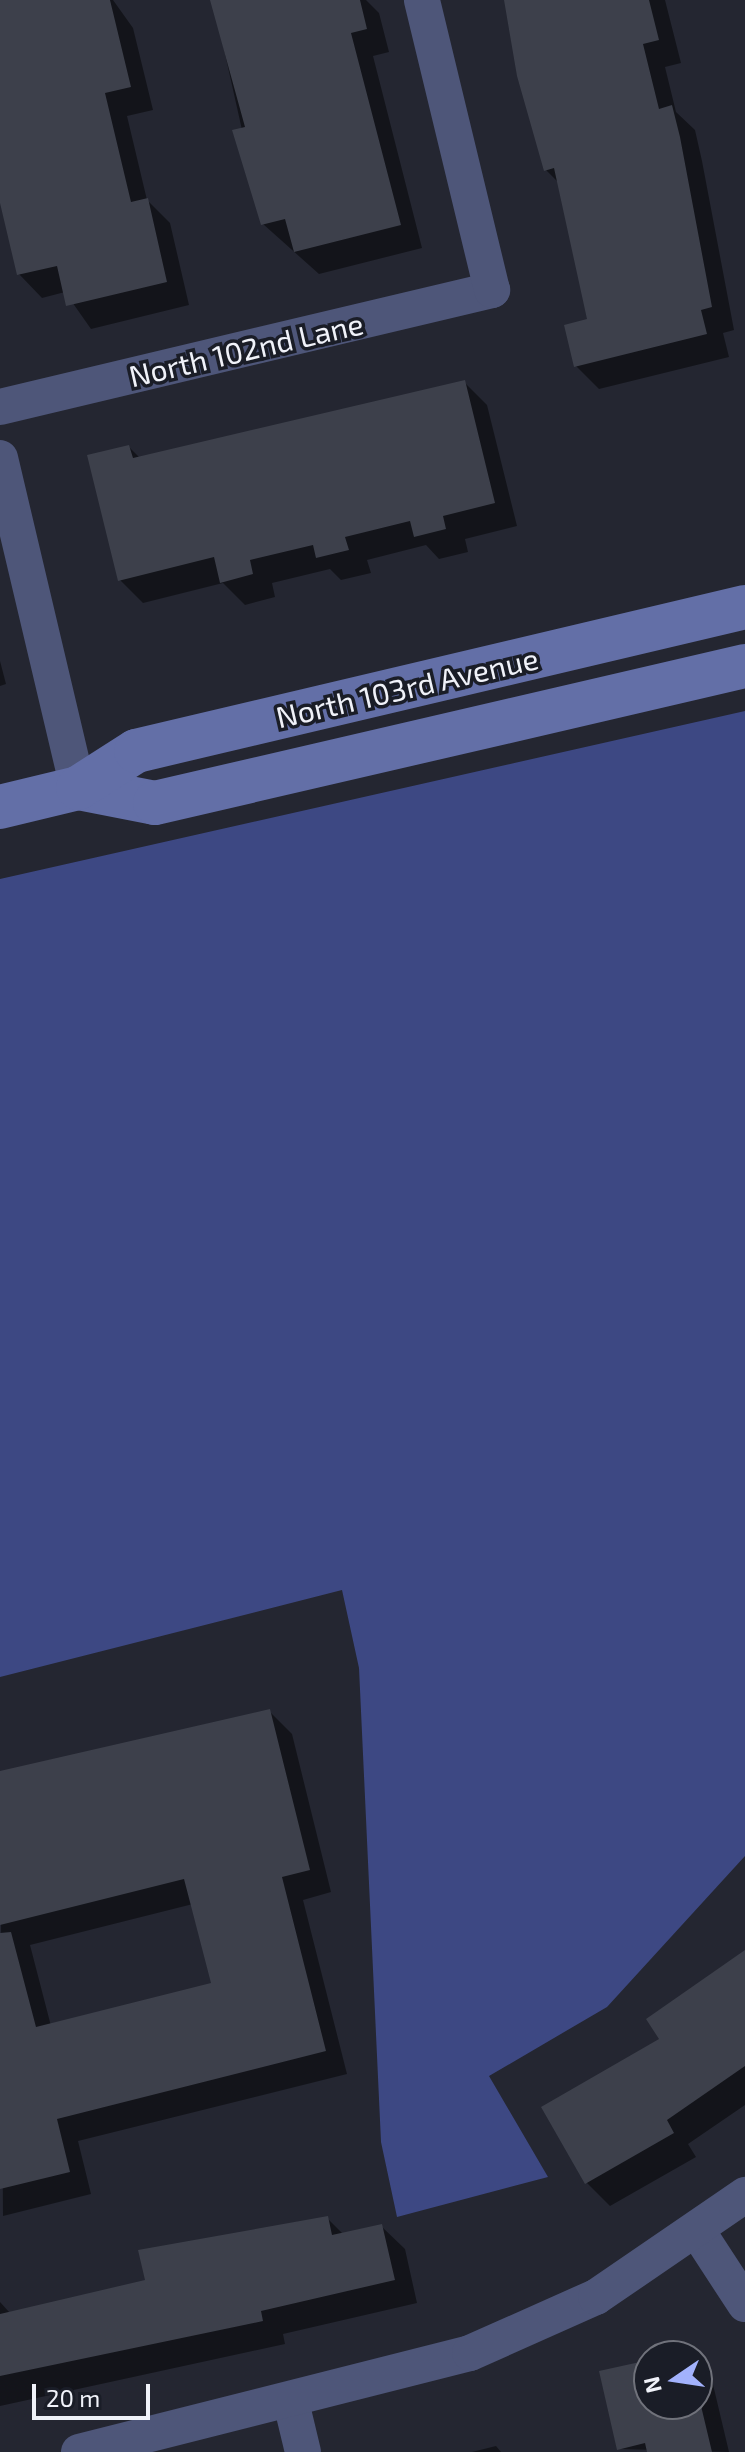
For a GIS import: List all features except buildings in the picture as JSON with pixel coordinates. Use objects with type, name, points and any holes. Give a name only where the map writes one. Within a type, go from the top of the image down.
[{"type":"main road","name":"North 103rd Avenue","points":[[0,807],[78,788],[136,751],[745,607]]},
{"type":"main road","name":"North 103rd Avenue","points":[[78,788],[155,803],[745,666]]},
{"type":"street","name":"North 102nd Lane","points":[[0,407],[492,290],[422,0]]},
{"type":"street","points":[[0,458],[78,788]]},
{"type":"street","points":[[79,2452],[291,2402],[470,2353],[596,2297],[698,2232],[745,2195]]},
{"type":"street","points":[[698,2232],[745,2304]]},
{"type":"street","points":[[291,2402],[303,2452]]},
{"type":"shaded area","points":[[745,711],[745,1856],[607,2007],[489,2076],[548,2177],[397,2217],[381,2142],[359,1668],[342,1590],[0,1677],[0,879]]}]
